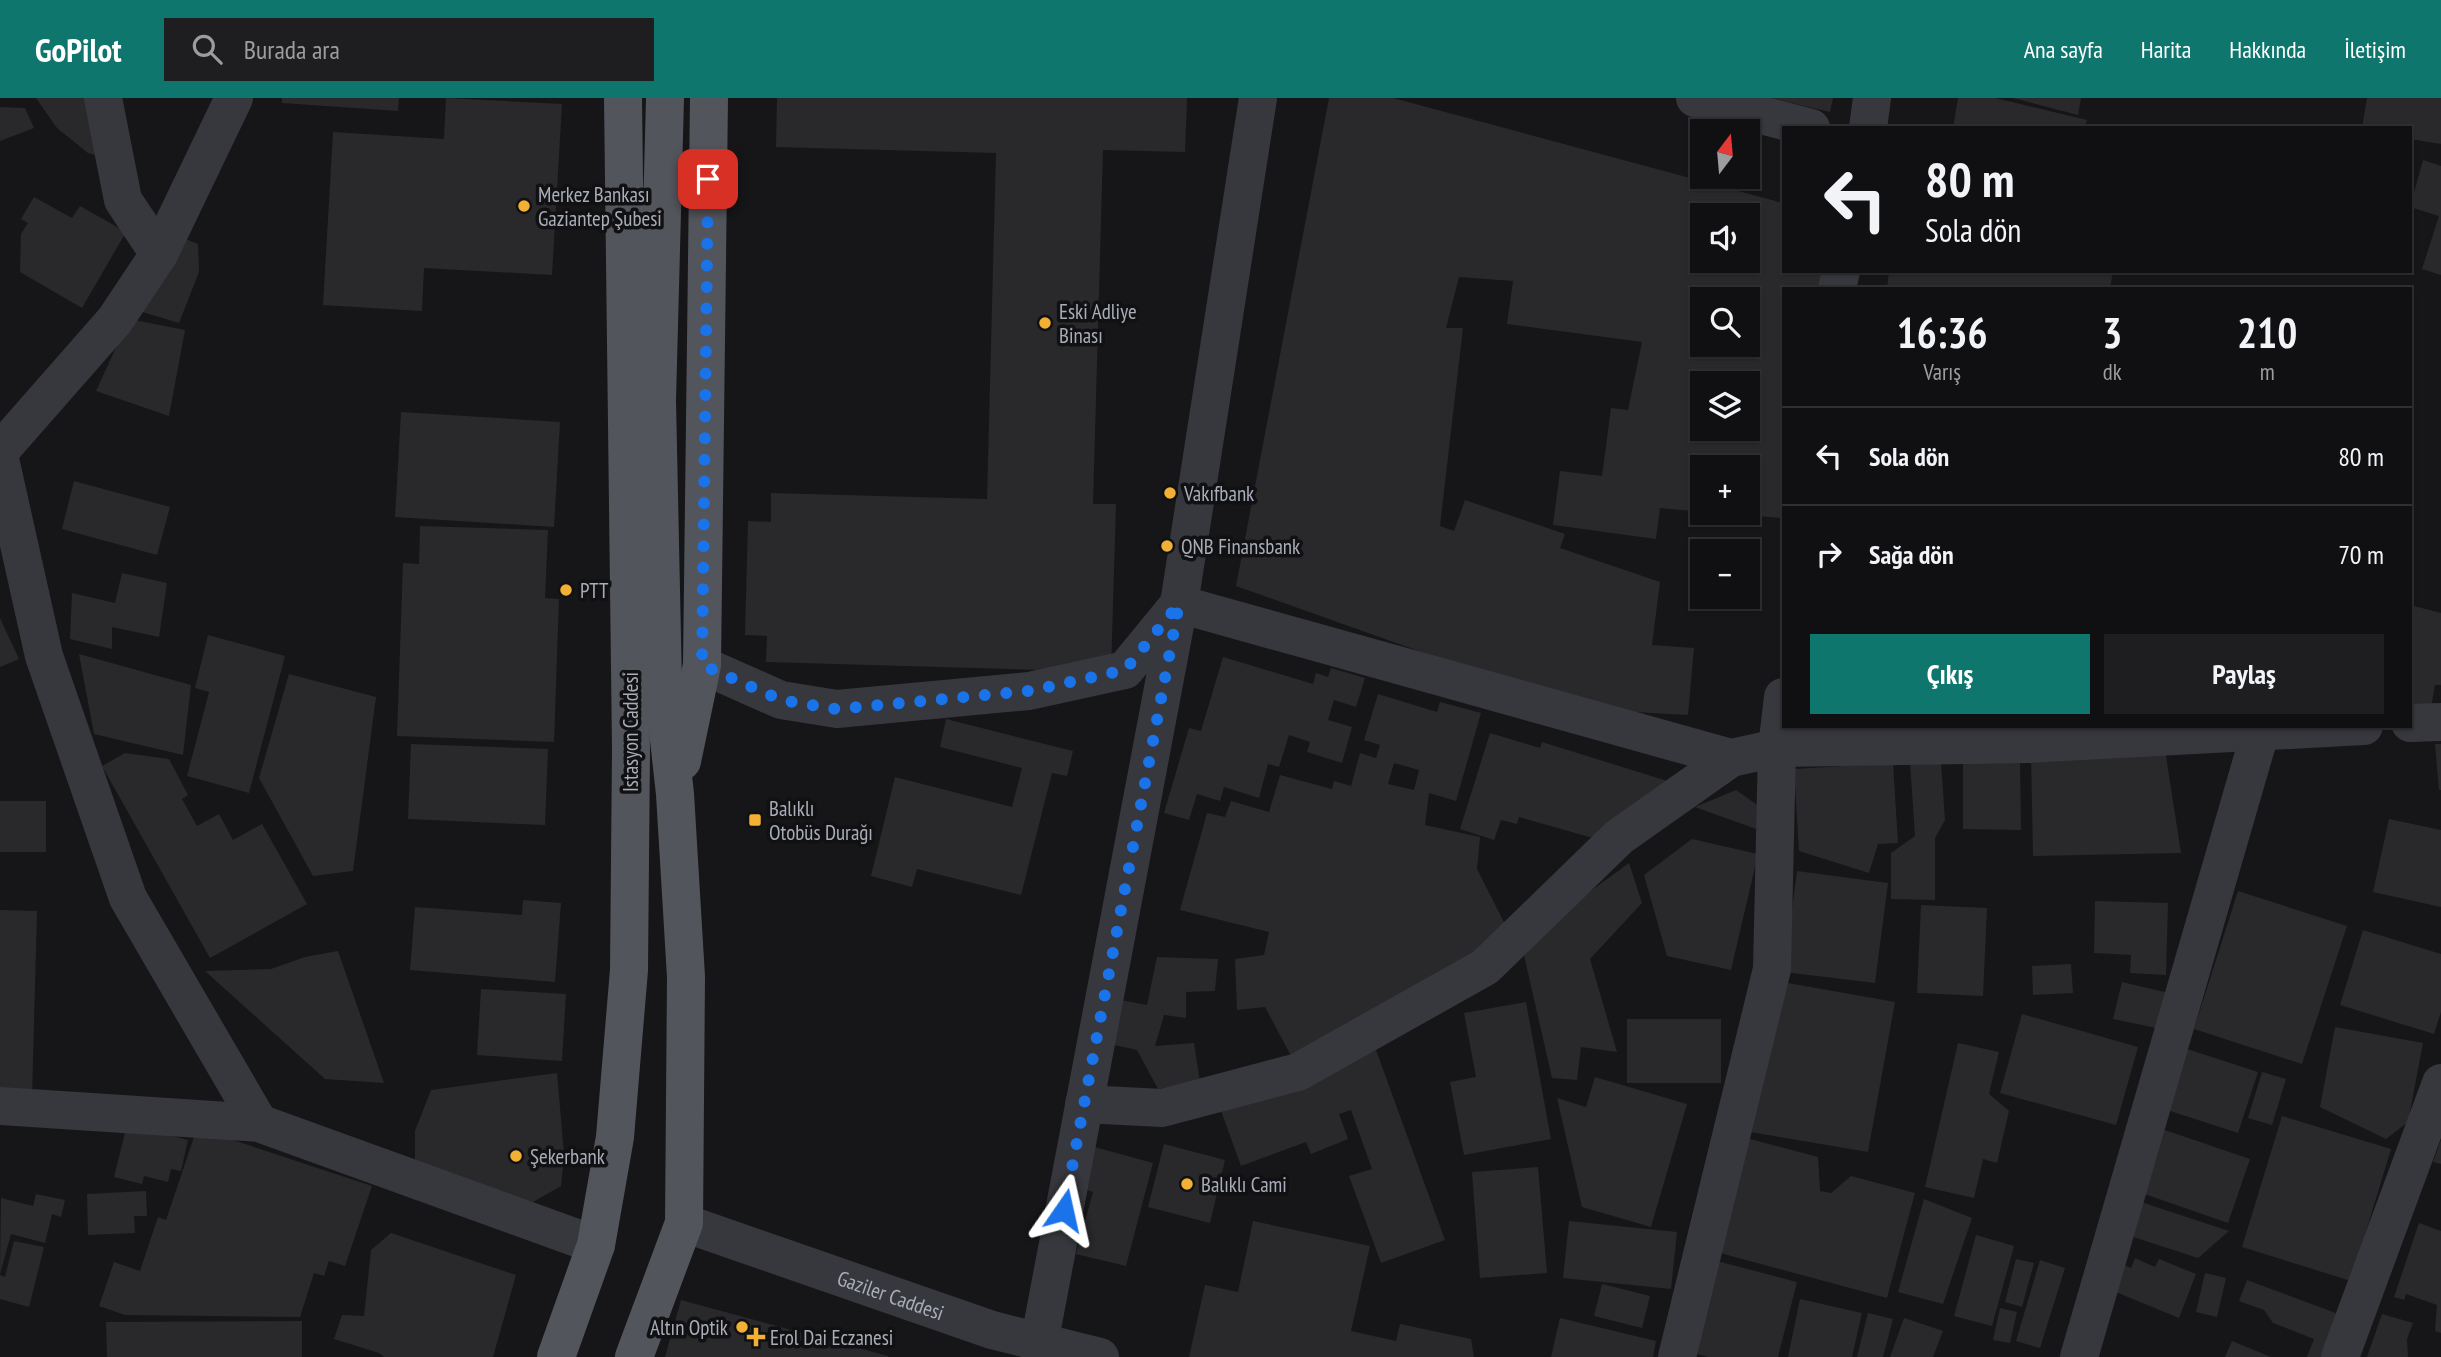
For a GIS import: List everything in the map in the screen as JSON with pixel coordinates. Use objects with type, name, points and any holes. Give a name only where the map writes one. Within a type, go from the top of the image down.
[{"type":"main road","name":"Istasyon Caddesi","points":[[556,1357],[596,1245],[614,1137],[629,970],[631,750],[623,98]]},
{"type":"main road","points":[[634,1357],[684,1223],[686,977],[675,794],[663,685],[657,401],[665,98]]},
{"type":"main road","points":[[675,794],[702,665],[709,98]]},
{"type":"street","points":[[103,98],[123,200],[159,254]]},
{"type":"street","points":[[0,452],[115,320],[159,254],[234,98]]},
{"type":"street","points":[[1039,1344],[1179,604],[1258,98]]},
{"type":"street","points":[[1695,98],[1803,126]]},
{"type":"street","points":[[1868,126],[1872,98]]},
{"type":"street","points":[[0,459],[44,656],[128,898],[259,1123]]},
{"type":"street","points":[[702,665],[781,700],[836,709],[1029,691],[1125,670],[1179,604]]},
{"type":"street","points":[[1179,604],[1731,758]]},
{"type":"street","points":[[1677,1357],[1772,969],[1777,748],[1782,706]]},
{"type":"street","points":[[2412,723],[2441,722]]},
{"type":"street","points":[[1084,1104],[1162,1108],[1298,1072],[1485,967],[1619,837],[1731,758],[1777,748],[2029,744],[2334,728]]},
{"type":"street","points":[[2079,1357],[2260,733]]},
{"type":"street","points":[[2340,1357],[2441,1083]]},
{"type":"street","points":[[0,1106],[259,1123],[596,1245]]},
{"type":"street","name":"Gaziler Caddesi","points":[[684,1223],[1039,1344],[1100,1357]]},
{"type":"building","points":[[36,98],[84,98],[95,148],[102,157],[88,153],[57,128]]},
{"type":"building","points":[[282,98],[399,98],[398,111],[282,103]]},
{"type":"building","points":[[446,98],[562,104],[552,275],[424,268],[422,311],[323,305],[333,132],[444,139]]},
{"type":"building","name":"Eski Adliye Binası","points":[[777,98],[1187,98],[1185,152],[1103,150],[1093,504],[1116,504],[1111,672],[766,662],[767,636],[745,635],[748,521],[771,522],[771,493],[987,499],[996,153],[776,147]]},
{"type":"building","points":[[1329,98],[1393,98],[1690,178],[1690,189],[1731,189],[1782,203],[1782,273],[1824,273],[1821,287],[1782,287],[1782,518],[1760,516],[1760,455],[1690,455],[1690,511],[1660,508],[1656,539],[1553,525],[1560,471],[1602,476],[1611,408],[1628,410],[1642,342],[1507,324],[1513,281],[1459,277],[1446,328],[1463,328],[1440,526],[1454,531],[1465,500],[1565,534],[1560,548],[1660,582],[1652,645],[1694,648],[1688,715],[1597,710],[1514,685],[1236,586]]},
{"type":"building","points":[[1770,98],[1833,98],[1830,112]]},
{"type":"building","points":[[1958,98],[1995,98],[2087,120],[2086,126],[1953,126]]},
{"type":"building","points":[[2013,98],[2081,98],[2078,115]]},
{"type":"building","points":[[2367,98],[2441,98],[2441,144],[2412,139],[2412,126],[2362,126]]},
{"type":"building","points":[[0,107],[25,108],[34,128],[0,141]]},
{"type":"building","points":[[2423,160],[2441,166],[2441,275],[2422,269],[2439,216],[2412,208]]},
{"type":"building","points":[[34,197],[72,218],[80,206],[126,232],[82,308],[20,272],[21,234],[28,223],[21,219]]},
{"type":"building","points":[[178,236],[198,244],[199,272],[179,323],[136,310]]},
{"type":"building","points":[[1889,273],[2113,273],[2110,287],[1887,287]]},
{"type":"building","points":[[129,319],[185,330],[169,416],[96,391]]},
{"type":"building","points":[[401,412],[560,422],[554,527],[395,517]]},
{"type":"building","points":[[74,481],[170,507],[157,555],[62,529]]},
{"type":"building","points":[[420,526],[548,530],[545,598],[559,599],[554,742],[397,736],[403,563],[419,564]]},
{"type":"building","points":[[122,573],[167,583],[159,637],[112,627],[112,649],[70,639],[72,593],[115,603]]},
{"type":"building","points":[[2412,606],[2441,613],[2441,685],[2435,685],[2431,708],[2412,708]]},
{"type":"building","points":[[0,618],[19,659],[0,667]]},
{"type":"building","points":[[208,635],[285,656],[249,793],[187,776],[209,692],[195,688]]},
{"type":"building","points":[[79,654],[191,685],[183,755],[94,734]]},
{"type":"building","points":[[1223,657],[1313,684],[1316,673],[1328,677],[1331,668],[1365,678],[1356,707],[1334,700],[1328,720],[1352,727],[1342,763],[1307,752],[1310,742],[1289,735],[1279,767],[1268,764],[1259,798],[1224,787],[1220,801],[1197,794],[1189,820],[1164,813],[1189,728],[1201,731]]},
{"type":"building","points":[[289,674],[376,697],[353,871],[313,876],[259,778]]},
{"type":"building","points":[[1378,694],[1437,712],[1440,702],[1481,713],[1456,801],[1429,793],[1425,825],[1480,837],[1477,869],[1510,934],[1297,1067],[1265,1007],[1237,1010],[1235,959],[1264,955],[1269,932],[1180,910],[1207,813],[1225,817],[1231,801],[1269,812],[1280,775],[1332,789],[1334,781],[1351,786],[1360,753],[1376,758],[1380,745],[1364,740]],"holes":[[[1394,763],[1419,770],[1414,790],[1388,784]]]},
{"type":"building","points":[[946,719],[1073,751],[1067,776],[1052,773],[1021,895],[917,869],[912,887],[871,876],[895,777],[1012,807],[1022,768],[940,747]]},
{"type":"building","points":[[1490,733],[1540,748],[1542,742],[1677,784],[1607,842],[1519,817],[1517,824],[1501,820],[1494,840],[1460,829]]},
{"type":"building","points":[[2164,743],[2181,853],[2033,856],[2031,755]]},
{"type":"building","points":[[411,744],[548,749],[545,825],[408,819]]},
{"type":"building","points":[[2435,744],[2441,744],[2441,790],[2439,790]]},
{"type":"building","points":[[125,753],[169,759],[188,795],[182,799],[197,826],[219,814],[233,840],[262,824],[307,904],[210,958],[102,766]]},
{"type":"building","points":[[2020,758],[2021,830],[1963,829],[1963,759]]},
{"type":"building","points":[[1941,761],[1945,820],[1935,838],[1935,900],[1891,899],[1891,853],[1915,836],[1910,762]]},
{"type":"building","points":[[1893,763],[1898,843],[1878,844],[1869,873],[1799,851],[1794,769]]},
{"type":"building","points":[[1736,790],[1763,809],[1756,829],[1695,807]]},
{"type":"building","points":[[0,801],[46,801],[46,852],[0,852]]},
{"type":"building","points":[[2389,819],[2441,830],[2441,907],[2373,892]]},
{"type":"building","points":[[1692,839],[1758,854],[1731,970],[1667,956],[1644,875]]},
{"type":"building","points":[[1629,863],[1642,903],[1590,959],[1617,1052],[1581,1047],[1577,1080],[1552,1078],[1521,942]]},
{"type":"building","points":[[1797,871],[1888,883],[1875,983],[1784,972]]},
{"type":"building","points":[[2238,891],[2347,926],[2302,1064],[2194,1029]]},
{"type":"building","points":[[523,900],[561,903],[555,982],[410,970],[415,907],[522,915]]},
{"type":"building","points":[[2095,901],[2168,903],[2166,975],[2130,973],[2131,955],[2094,953]]},
{"type":"building","points":[[1921,905],[1987,908],[1983,996],[1917,993]]},
{"type":"building","points":[[0,910],[37,911],[32,1098],[0,1097]]},
{"type":"building","points":[[2363,930],[2441,954],[2441,1012],[2434,1034],[2340,1005]]},
{"type":"building","points":[[338,951],[384,1083],[325,1079],[205,971],[271,969],[305,957]]},
{"type":"building","points":[[1157,957],[1218,959],[1215,991],[1186,992],[1186,1018],[1164,1015],[1155,1046],[1194,1043],[1200,1082],[1158,1089],[1137,1050],[1105,1043],[1115,999],[1147,1005]]},
{"type":"building","points":[[2071,964],[2073,993],[2033,995],[2032,966]]},
{"type":"building","points":[[1777,981],[1895,1002],[1868,1152],[1750,1132]]},
{"type":"building","points":[[2122,982],[2169,993],[2161,1029],[2113,1019]]},
{"type":"building","points":[[481,989],[566,994],[562,1061],[477,1055]]},
{"type":"building","points":[[1526,1002],[1551,1139],[1464,1155],[1450,1082],[1476,1077],[1464,1013]]},
{"type":"building","points":[[2022,1014],[2138,1047],[2116,1125],[2000,1093]]},
{"type":"building","points":[[1627,1019],[1721,1019],[1721,1083],[1627,1083]]},
{"type":"building","points":[[2335,1027],[2423,1043],[2408,1122],[2386,1139],[2320,1107]]},
{"type":"building","points":[[1958,1043],[1999,1052],[1989,1094],[2009,1111],[1997,1163],[1983,1159],[1974,1198],[1925,1187]]},
{"type":"building","points":[[2181,1047],[2258,1072],[2238,1133],[2161,1108]]},
{"type":"building","points":[[1376,1050],[1445,1240],[1381,1263],[1349,1176],[1372,1169],[1351,1110],[1339,1114],[1348,1139],[1311,1154],[1306,1142],[1241,1166],[1220,1108]]},
{"type":"building","points":[[2262,1072],[2286,1079],[2272,1125],[2248,1118]]},
{"type":"building","points":[[557,1073],[564,1154],[561,1186],[526,1206],[415,1174],[415,1131],[431,1090]]},
{"type":"building","points":[[1595,1077],[1687,1104],[1651,1227],[1582,1207],[1557,1098],[1586,1107]]},
{"type":"building","points":[[2282,1116],[2391,1149],[2351,1281],[2242,1247]]},
{"type":"building","points":[[127,1125],[188,1140],[181,1171],[171,1169],[168,1182],[144,1176],[142,1184],[114,1177]]},
{"type":"building","points":[[2156,1127],[2250,1159],[2228,1223],[2133,1190]]},
{"type":"building","points":[[197,1128],[372,1186],[345,1266],[329,1261],[324,1276],[314,1273],[300,1317],[125,1315],[99,1306],[114,1262],[140,1271],[158,1217],[166,1220]]},
{"type":"building","points":[[1739,1136],[1818,1157],[1820,1191],[1831,1193],[1851,1176],[1915,1193],[1887,1298],[1709,1250]]},
{"type":"building","points":[[2441,1140],[2441,1164],[2433,1162]]},
{"type":"building","name":"Balıklı Cami","points":[[1164,1144],[1225,1160],[1210,1223],[1148,1207]]},
{"type":"building","points":[[1091,1146],[1153,1163],[1126,1266],[1076,1254],[1093,1192],[1080,1188]]},
{"type":"building","points":[[1538,1167],[1547,1273],[1480,1278],[1472,1172]]},
{"type":"building","points":[[146,1191],[147,1216],[134,1216],[135,1233],[88,1235],[87,1194]]},
{"type":"building","points":[[36,1194],[65,1200],[61,1217],[52,1214],[45,1243],[11,1234],[0,1274],[1,1198],[33,1206]]},
{"type":"building","points":[[1924,1199],[1972,1218],[1943,1304],[1898,1292]]},
{"type":"building","points":[[2135,1200],[2229,1231],[2198,1258],[2124,1234]]},
{"type":"building","points":[[1253,1221],[1370,1246],[1351,1331],[1396,1341],[1400,1324],[1471,1339],[1474,1357],[1189,1357],[1205,1285],[1238,1292]]},
{"type":"building","points":[[1569,1221],[1677,1232],[1671,1289],[1563,1278]]},
{"type":"building","points":[[2419,1223],[2441,1231],[2441,1333],[2435,1331],[2437,1305],[2406,1294],[2404,1300],[2394,1297]]},
{"type":"building","points":[[391,1233],[516,1275],[493,1357],[384,1357],[334,1339],[342,1315],[364,1316],[371,1250]]},
{"type":"building","points":[[1976,1235],[2014,1246],[1992,1326],[1954,1316]]},
{"type":"building","points":[[14,1241],[44,1247],[29,1307],[0,1299],[0,1275],[5,1277]]},
{"type":"building","points":[[2135,1258],[2155,1267],[2159,1259],[2196,1274],[2179,1318],[2106,1288],[2117,1262],[2131,1268]]},
{"type":"building","points":[[2016,1259],[2034,1263],[2022,1307],[2005,1302]]},
{"type":"building","points":[[2040,1260],[2065,1268],[2040,1348],[2016,1341]]},
{"type":"building","points":[[1717,1261],[1797,1282],[1778,1357],[1708,1357],[1693,1353]]},
{"type":"building","points":[[2205,1273],[2226,1278],[2217,1317],[2196,1312]]},
{"type":"building","points":[[2247,1280],[2341,1315],[2324,1357],[2307,1357],[2314,1339],[2273,1323],[2264,1310],[2239,1301]]},
{"type":"building","points":[[1602,1284],[1650,1296],[1642,1328],[1594,1316]]},
{"type":"building","points":[[1800,1299],[1862,1313],[1852,1357],[1788,1357]]},
{"type":"building","points":[[681,1300],[888,1356],[888,1357],[665,1357]]},
{"type":"building","points":[[2000,1308],[2017,1312],[2010,1343],[1993,1340]]},
{"type":"building","points":[[1868,1313],[1893,1319],[1883,1357],[1857,1357]]},
{"type":"building","points":[[2382,1314],[2413,1323],[2407,1339],[2408,1357],[2367,1357]]},
{"type":"building","points":[[1560,1318],[1656,1341],[1653,1357],[1551,1357]]},
{"type":"building","points":[[1904,1318],[1943,1331],[1933,1357],[1890,1357]]},
{"type":"building","points":[[302,1321],[302,1357],[107,1357],[106,1322]]},
{"type":"building","points":[[2232,1341],[2271,1357],[2225,1357]]},
{"type":"place","name":"Merkez Bankası Gaziantep Şubesi","points":[[524,206]]},
{"type":"place","name":"Eski Adliye Binası","points":[[1045,323]]},
{"type":"place","name":"Vakıfbank","points":[[1170,493]]},
{"type":"place","name":"QNB Finansbank","points":[[1167,546]]},
{"type":"place","name":"PTT","points":[[566,590]]},
{"type":"place","name":"Balıklı Otobüs Durağı","points":[[755,820]]},
{"type":"place","name":"Şekerbank","points":[[516,1156]]},
{"type":"place","name":"Balıklı Cami","points":[[1187,1184]]},
{"type":"place","name":"Altın Optik","points":[[742,1327]]},
{"type":"place","name":"Erol Dai Eczanesi","points":[[756,1337]]},
{"type":"route","points":[[708,179],[702,665],[781,700],[836,709],[1029,691],[1125,670],[1179,604],[1064,1210]]}]
